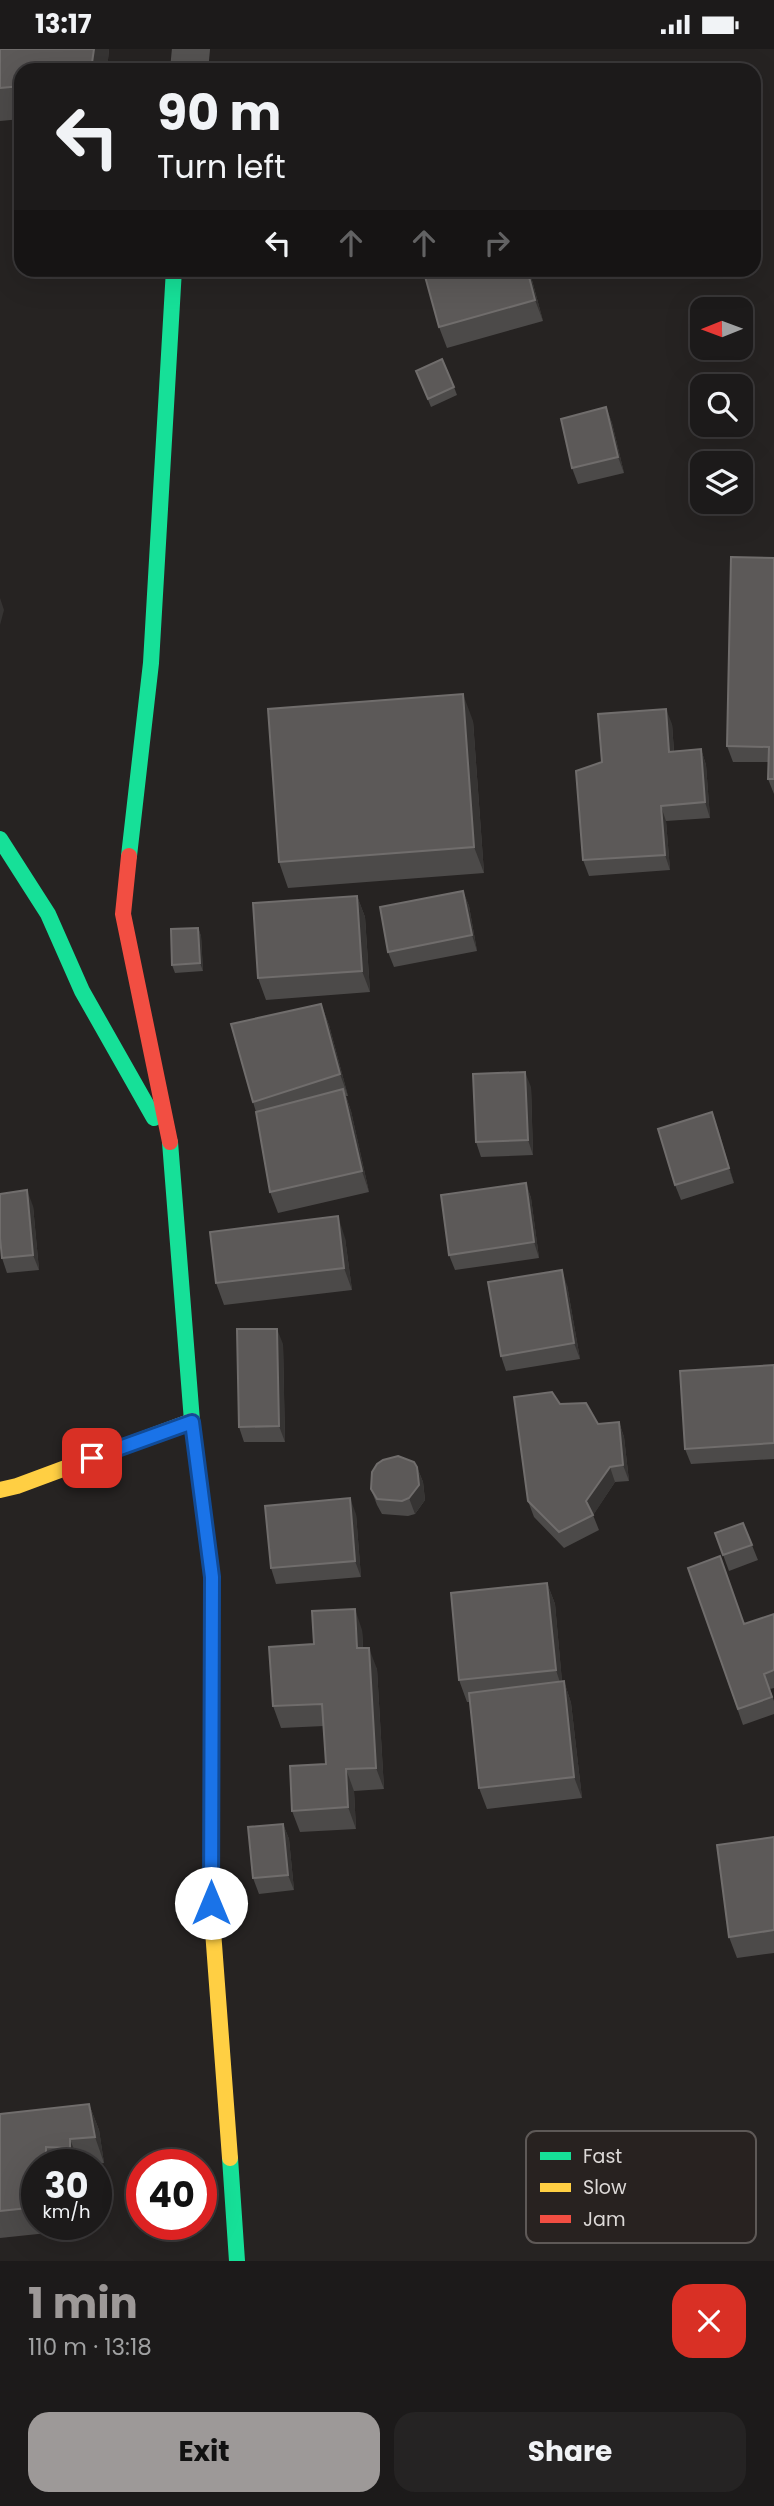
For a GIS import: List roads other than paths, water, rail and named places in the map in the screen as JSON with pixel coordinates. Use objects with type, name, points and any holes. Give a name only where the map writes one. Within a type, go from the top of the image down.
[{"type":"street","points":[[174,277],[151,663],[123,914],[173,1150],[192,1422],[212,1577],[211,1903],[237,2261]]},
{"type":"street","points":[[0,839],[48,915],[82,991],[173,1150]]},
{"type":"street","points":[[0,1490],[192,1422]]}]
